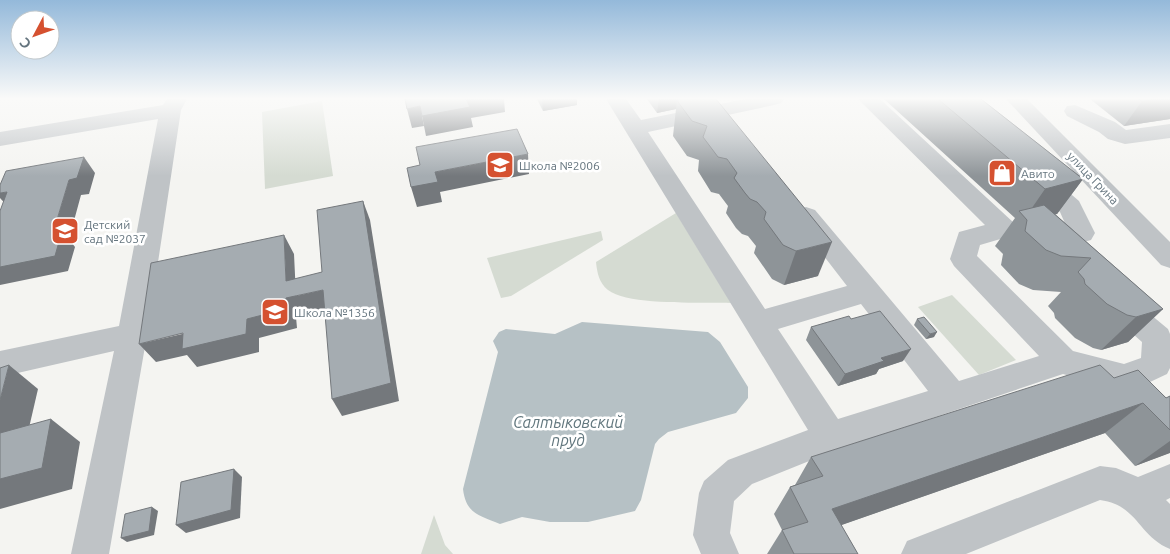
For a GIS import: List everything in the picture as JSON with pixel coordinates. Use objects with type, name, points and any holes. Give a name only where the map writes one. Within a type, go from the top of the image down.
[{"type":"street","points":[[0,139],[70,125]]},
{"type":"street","points":[[90,554],[132,335],[169,125]]},
{"type":"street","points":[[633,125],[830,437]]},
{"type":"street","points":[[635,128],[650,125]]},
{"type":"street","points":[[733,125],[739,132]]},
{"type":"street","points":[[895,125],[1005,229],[968,239],[963,259],[1063,361],[1126,378],[1170,422]]},
{"type":"street","name":"улица Грина","points":[[1042,125],[1170,258]]},
{"type":"street","points":[[1102,125],[1116,134],[1125,137],[1170,131]]},
{"type":"street","points":[[1019,163],[1070,208],[1082,233],[1049,242],[1070,261]]},
{"type":"street","points":[[794,200],[953,398]]},
{"type":"street","points":[[1099,287],[1157,338],[1156,365],[1126,378]]},
{"type":"street","points":[[758,323],[867,291]]},
{"type":"street","points":[[0,364],[132,335]]},
{"type":"street","points":[[720,554],[711,536],[718,493],[740,472],[830,437],[1063,361]]},
{"type":"street","points":[[1137,494],[1170,481]]},
{"type":"street","points":[[920,554],[1100,483],[1116,485],[1137,494],[1170,531]]},
{"type":"shaded area","points":[[263,125],[325,125],[333,176],[265,189]]},
{"type":"shaded area","points":[[676,213],[731,303],[667,302],[632,299],[608,290],[602,284],[596,262]]},
{"type":"shaded area","points":[[601,231],[603,240],[511,296],[501,298],[487,258]]},
{"type":"shaded area","points":[[952,295],[1016,360],[979,375],[918,307]]},
{"type":"shaded area","points":[[434,515],[445,545],[453,554],[421,554]]},
{"type":"water","name":"Салтыковский пруд","points":[[582,322],[708,332],[720,342],[748,387],[748,398],[736,413],[668,432],[659,439],[655,444],[641,500],[635,511],[588,522],[550,522],[522,517],[500,524],[480,516],[470,509],[463,489],[498,352],[493,341],[499,332],[506,329],[555,334]]},
{"type":"building","points":[[704,125],[737,125],[832,242],[796,251],[783,245],[764,219],[766,212],[757,202],[750,199],[734,178],[737,173],[727,159],[718,157],[703,137],[707,126]]},
{"type":"building","points":[[969,125],[1014,125],[1083,179],[1045,189]]},
{"type":"building","points":[[517,129],[528,154],[435,172],[438,182],[411,187],[407,168],[420,165],[416,147]]},
{"type":"building","points":[[84,157],[77,178],[69,180],[53,233],[62,231],[55,256],[0,267],[0,211],[7,192],[0,193],[0,185],[6,171]]},
{"type":"building","points":[[363,201],[391,383],[332,399],[323,290],[286,298],[286,309],[247,319],[246,334],[182,349],[183,333],[139,344],[151,263],[284,235],[286,281],[322,272],[317,210]]},
{"type":"building","points":[[1044,205],[1163,309],[1136,317],[1127,315],[1107,304],[1085,284],[1084,279],[1078,272],[1091,258],[1061,256],[1046,250],[1025,231],[1027,220],[1019,211]]},
{"type":"building","points":[[880,311],[911,349],[881,358],[884,361],[845,374],[811,327],[849,316],[851,319]]},
{"type":"building","points":[[924,317],[937,332],[930,334],[917,319]]},
{"type":"building","points":[[9,365],[0,400],[0,368]]},
{"type":"building","points":[[1100,365],[1114,378],[1138,370],[1166,398],[1170,396],[1170,430],[1143,403],[832,509],[858,554],[794,554],[782,530],[808,522],[790,487],[823,476],[811,457]]},
{"type":"building","points":[[51,419],[42,468],[0,479],[0,433]]},
{"type":"building","points":[[234,469],[231,510],[176,525],[181,482]]},
{"type":"building","points":[[152,507],[149,531],[121,538],[125,514]]},
{"type":"place","name":"Школа №2006","points":[[500,165]]},
{"type":"place","name":"Авито","points":[[1002,173]]},
{"type":"place","name":"Детский сад №2037","points":[[65,231]]},
{"type":"place","name":"Школа №1356","points":[[275,312]]}]
